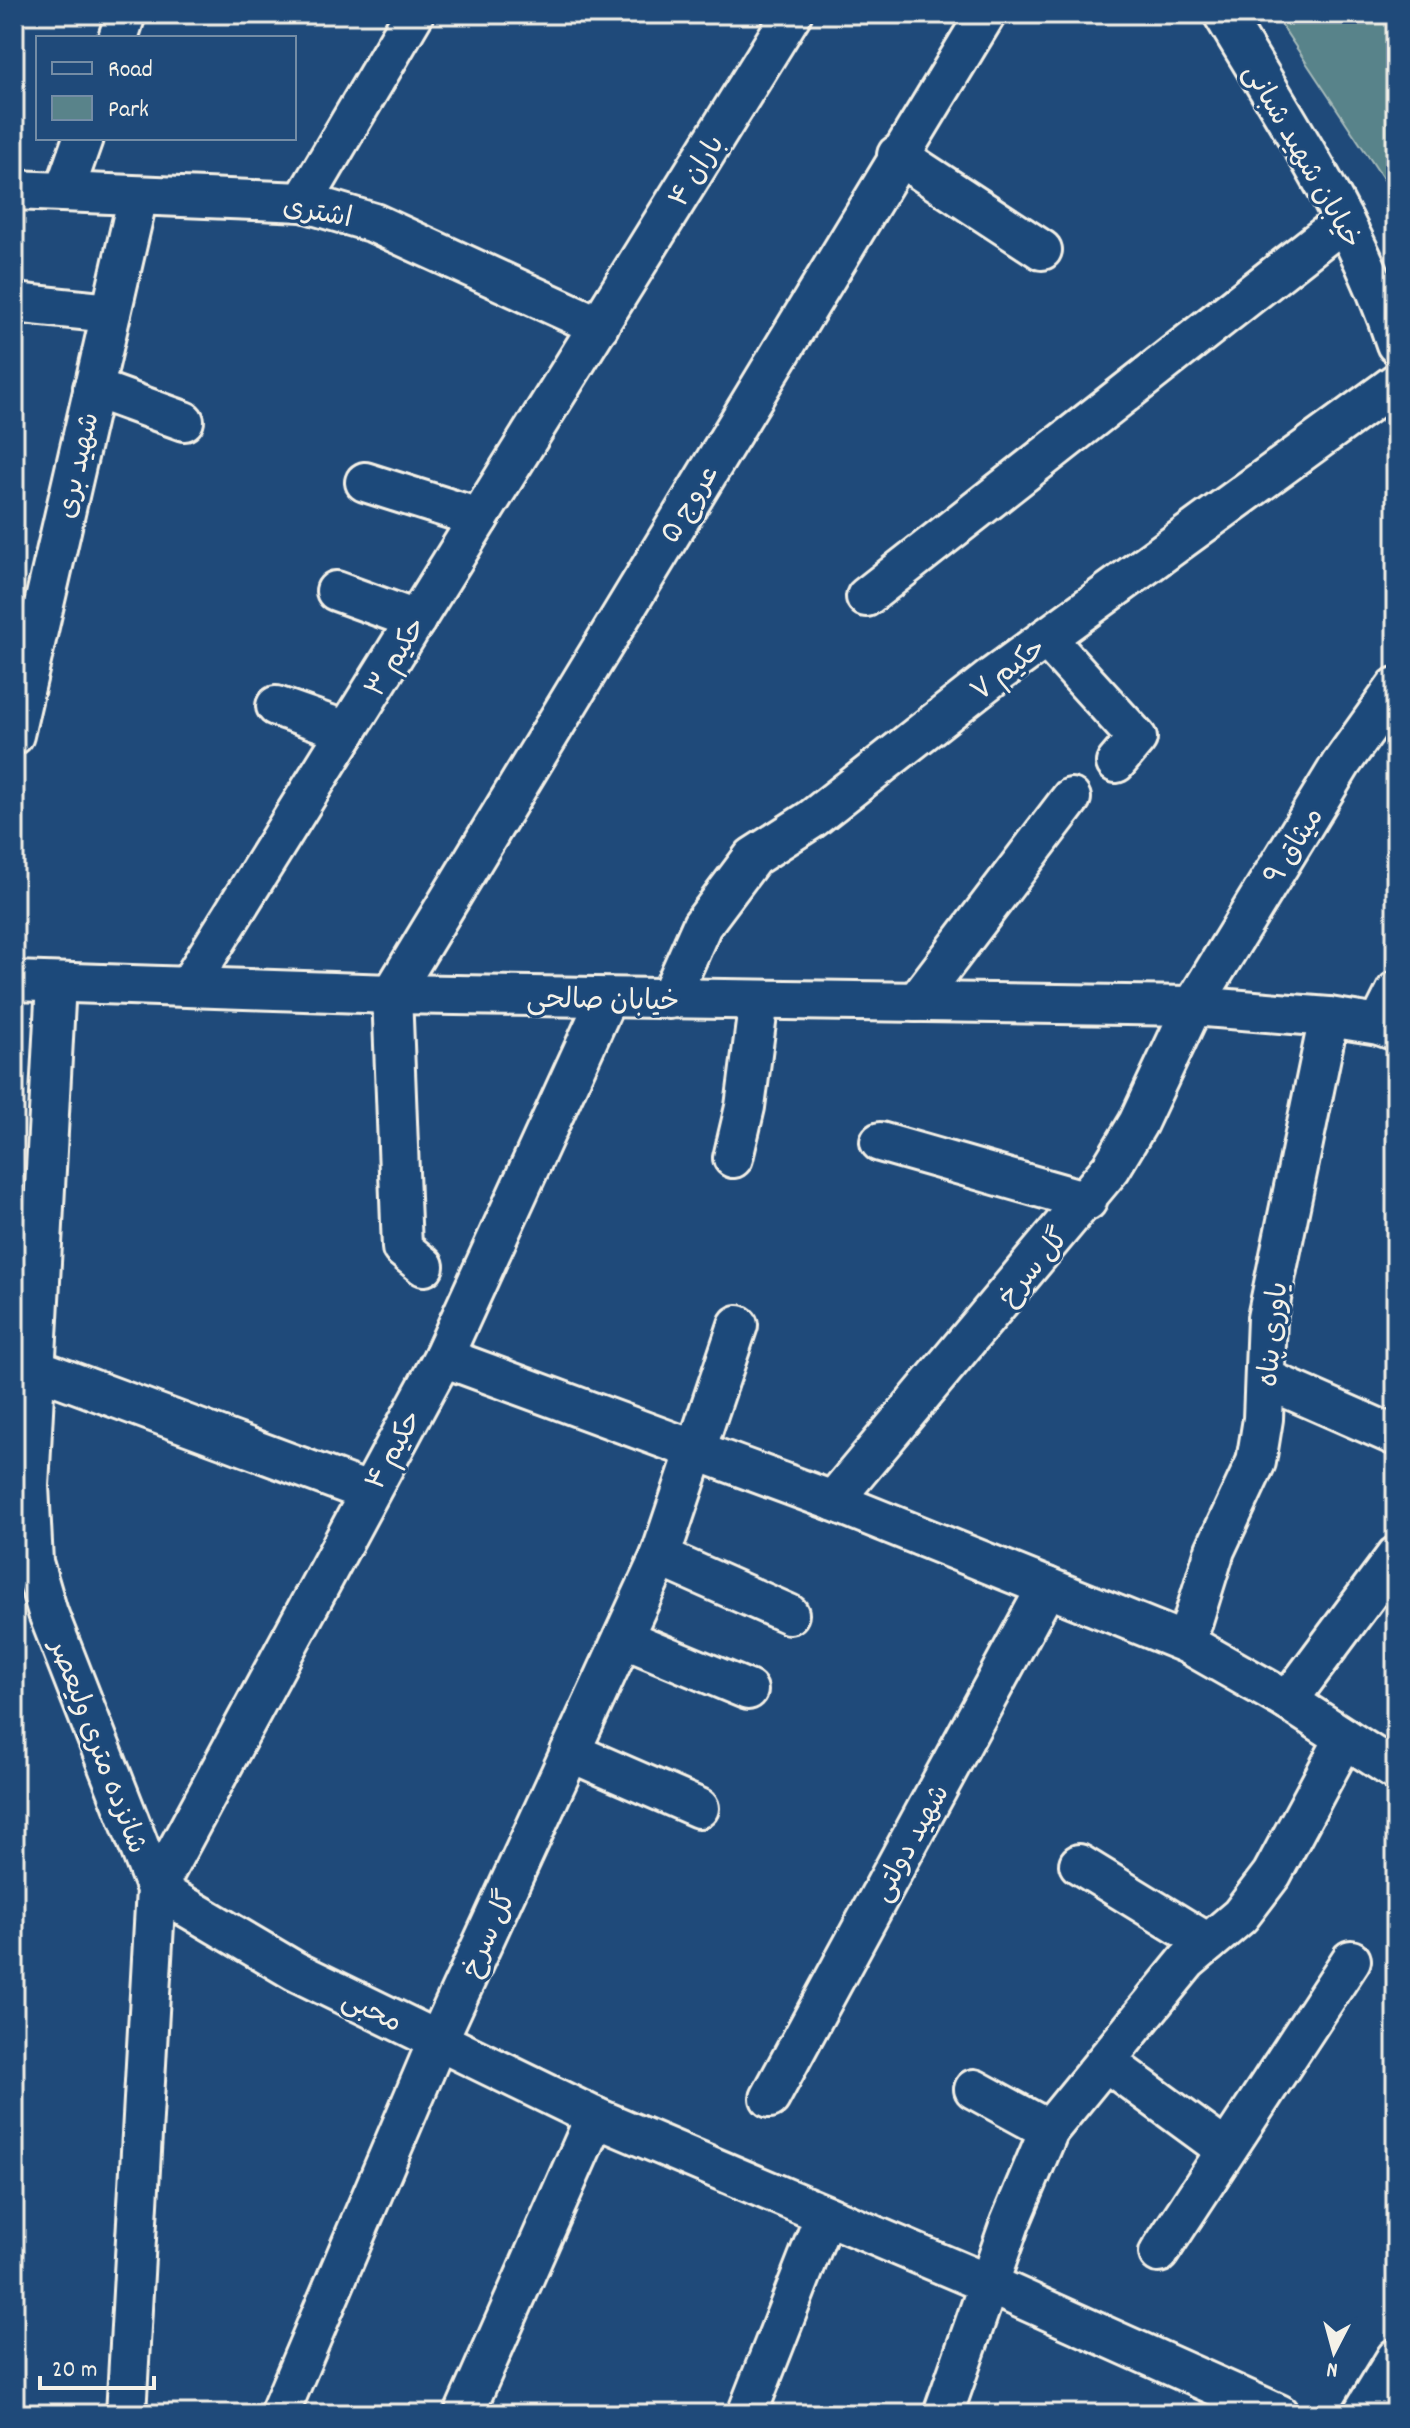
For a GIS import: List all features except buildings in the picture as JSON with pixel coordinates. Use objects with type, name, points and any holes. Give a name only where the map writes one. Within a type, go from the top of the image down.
[{"type":"street","points":[[119,36],[126,14]]},
{"type":"street","points":[[303,202],[414,14]]},
{"type":"street","name":"باران ۴","points":[[599,326],[792,14]]},
{"type":"street","name":"عروج ۵","points":[[392,994],[897,155],[986,14]]},
{"type":"street","name":"خیابان شهید شبانی","points":[[1223,14],[1390,300],[1396,344]]},
{"type":"street","points":[[64,192],[82,140]]},
{"type":"street","points":[[897,155],[1042,250]]},
{"type":"street","name":"اشتری","points":[[14,190],[303,202],[374,223],[599,326]]},
{"type":"street","name":"شهید بری","points":[[14,735],[138,196]]},
{"type":"street","points":[[866,597],[1344,221]]},
{"type":"street","points":[[14,303],[111,313]]},
{"type":"street","name":"حکیم ۳","points":[[189,985],[599,326]]},
{"type":"street","name":"حکیم ۷","points":[[669,999],[702,925],[753,857],[812,819],[1046,638],[1396,383]]},
{"type":"street","points":[[93,388],[184,421]]},
{"type":"street","points":[[365,482],[479,518]]},
{"type":"street","points":[[336,591],[416,620]]},
{"type":"street","points":[[1046,638],[1126,751]]},
{"type":"street","name":"میثاق ۹","points":[[1193,1006],[1341,764],[1396,687]]},
{"type":"street","points":[[276,706],[347,731]]},
{"type":"street","points":[[916,1002],[1071,798]]},
{"type":"street","name":"خیابان صالحی","points":[[14,981],[392,994],[1193,1006],[1329,1017],[1387,1028]]},
{"type":"street","name":"شانزده متری ولیعصر","points":[[56,983],[24,1564],[48,1613],[156,1889],[126,2414]]},
{"type":"street","points":[[1387,1028],[1396,991]]},
{"type":"street","points":[[392,994],[402,1248],[424,1266]]},
{"type":"street","name":"حکیم ۴","points":[[156,1889],[443,1357],[607,998]]},
{"type":"street","points":[[733,1158],[745,1107],[759,1000]]},
{"type":"street","name":"گل سرخ","points":[[833,1501],[1087,1201],[1126,1146],[1193,1006]]},
{"type":"street","name":"یاوری پناه","points":[[1186,1643],[1215,1550],[1256,1462],[1266,1379],[1267,1318],[1329,1017]]},
{"type":"street","points":[[880,1142],[1087,1201]]},
{"type":"street","name":"گل سرخ","points":[[279,2414],[438,2040],[660,1557],[698,1453],[738,1325]]},
{"type":"street","points":[[443,1357],[833,1501],[1186,1643],[1288,1701],[1396,1771]]},
{"type":"street","points":[[35,1368],[368,1492]]},
{"type":"street","points":[[1266,1379],[1396,1436]]},
{"type":"street","points":[[1288,1701],[1396,1556]]},
{"type":"street","points":[[660,1557],[789,1614]]},
{"type":"street","name":"شهید دولتی","points":[[770,2098],[1047,1587]]},
{"type":"street","points":[[623,1638],[748,1690]]},
{"type":"street","points":[[943,2414],[991,2285],[1010,2223],[1049,2130],[1187,1961],[1240,1916],[1272,1874],[1345,1738]]},
{"type":"street","points":[[570,1752],[699,1808]]},
{"type":"street","points":[[1079,1864],[1208,1943]]},
{"type":"street","name":"محبی","points":[[156,1889],[295,1971],[595,2117],[991,2285],[1279,2414]]},
{"type":"street","points":[[1159,2253],[1351,1960]]},
{"type":"street","points":[[1106,2062],[1226,2150]]},
{"type":"street","points":[[974,2089],[1049,2130]]},
{"type":"street","points":[[464,2414],[595,2117]]},
{"type":"street","points":[[747,2414],[825,2215]]},
{"type":"street","points":[[1362,2414],[1396,2358]]},
{"type":"green space","points":[[1274,14],[1396,14],[1396,198]]}]
